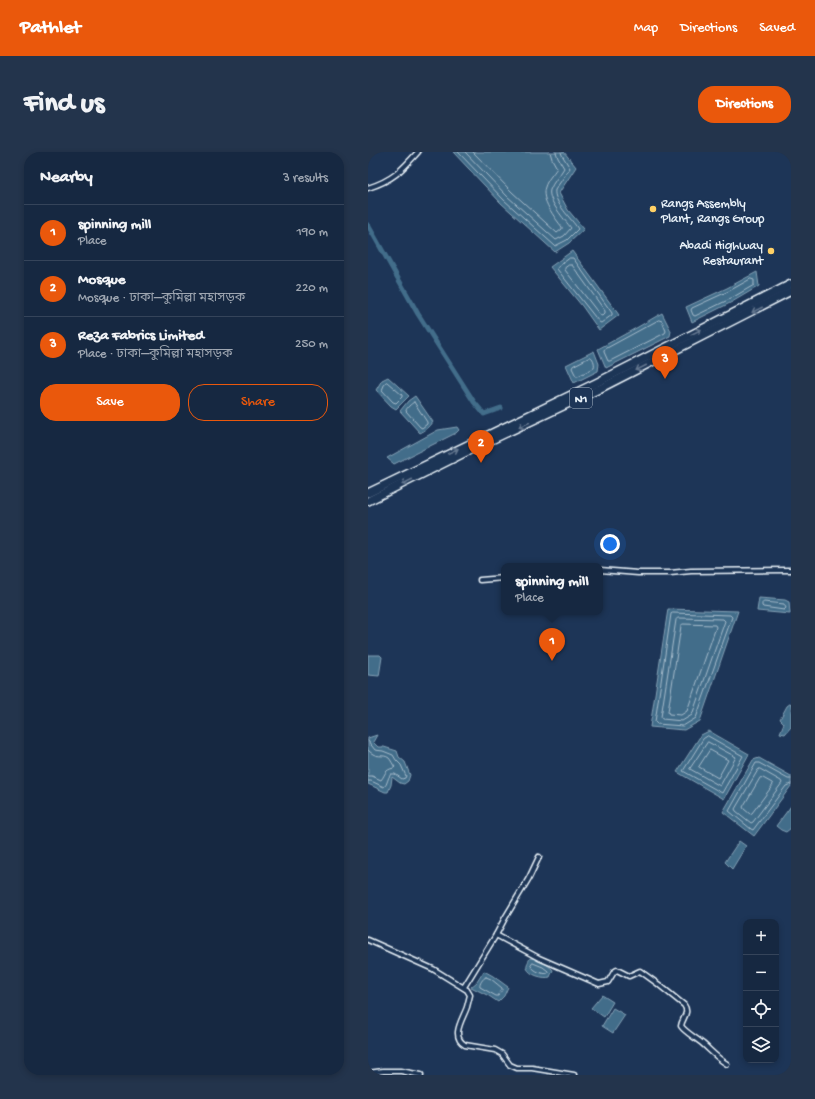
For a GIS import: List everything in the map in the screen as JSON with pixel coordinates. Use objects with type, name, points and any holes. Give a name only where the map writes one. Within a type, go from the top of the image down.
[{"type":"highway","name":"N1","points":[[368,492],[596,383],[791,284]]},
{"type":"highway","name":"N1","points":[[368,501],[468,451],[599,389],[791,291]]},
{"type":"street","points":[[368,188],[385,182],[400,172],[418,152]]},
{"type":"street","points":[[603,570],[670,573],[691,571],[791,570]]},
{"type":"street","points":[[480,580],[501,578]]},
{"type":"street","points":[[464,987],[529,878],[539,857]]},
{"type":"street","points":[[496,935],[539,958],[599,984],[608,982],[617,970],[630,976],[640,971],[684,1005],[687,1010],[680,1024],[682,1028],[726,1064]]},
{"type":"street","points":[[368,940],[433,968],[467,990],[470,994],[467,1007],[458,1028],[458,1038],[461,1043],[495,1050],[502,1054],[510,1065],[517,1068],[532,1068],[574,1075]]},
{"type":"street","points":[[368,1072],[401,1071],[422,1075]]},
{"type":"water","points":[[453,152],[564,152],[576,167],[559,193],[568,210],[584,229],[569,243],[555,252],[501,203]]},
{"type":"water","points":[[572,251],[619,315],[599,330],[582,306],[550,267]]},
{"type":"water","points":[[757,272],[759,286],[732,302],[692,322],[686,307]]},
{"type":"water","points":[[662,313],[671,331],[670,336],[606,368],[598,349]]},
{"type":"water","points":[[594,351],[599,364],[598,371],[574,383],[566,365]]},
{"type":"water","points":[[388,377],[409,396],[396,409],[391,406],[376,390],[382,380]]},
{"type":"water","points":[[415,396],[433,422],[428,428],[420,433],[400,411],[408,401]]},
{"type":"water","points":[[457,427],[459,430],[456,433],[394,464],[387,458],[438,430]]},
{"type":"water","points":[[759,598],[785,600],[789,602],[790,614],[757,611]]},
{"type":"water","points":[[668,609],[738,611],[700,721],[684,730],[650,727]]},
{"type":"water","points":[[368,655],[380,655],[382,657],[379,676],[368,675]]},
{"type":"water","points":[[791,703],[791,727],[785,734],[780,733],[784,723],[780,719],[787,706]]},
{"type":"water","points":[[709,731],[749,754],[724,799],[677,772],[701,735]]},
{"type":"water","points":[[377,735],[373,742],[378,747],[384,747],[397,751],[399,757],[405,762],[410,775],[408,781],[404,784],[392,777],[388,792],[368,784],[368,738]]},
{"type":"water","points":[[759,758],[791,776],[791,786],[754,836],[723,812],[753,760]]},
{"type":"water","points":[[791,806],[791,828],[786,832],[776,826]]},
{"type":"water","points":[[739,841],[746,846],[732,869],[725,862]]},
{"type":"water","points":[[530,958],[543,962],[553,970],[550,977],[537,976],[531,973],[527,968]]},
{"type":"water","points":[[484,971],[508,987],[504,996],[498,1002],[471,987],[477,982]]},
{"type":"water","points":[[602,995],[613,1002],[604,1017],[591,1008]]},
{"type":"water","points":[[613,1008],[625,1015],[613,1033],[602,1026]]},
{"type":"waterway","points":[[368,225],[418,314],[474,402],[484,414],[501,408]]},
{"type":"place","name":"Rangs Assembly Plant, Rangs Group","points":[[653,209]]},
{"type":"place","name":"Abadi Highway Restaurant","points":[[771,251]]},
{"type":"place","name":"Reza Fabrics Limited","points":[[665,379]]},
{"type":"place","name":"Mosque","points":[[481,463]]},
{"type":"place","name":"spinning mill","points":[[552,661]]}]
